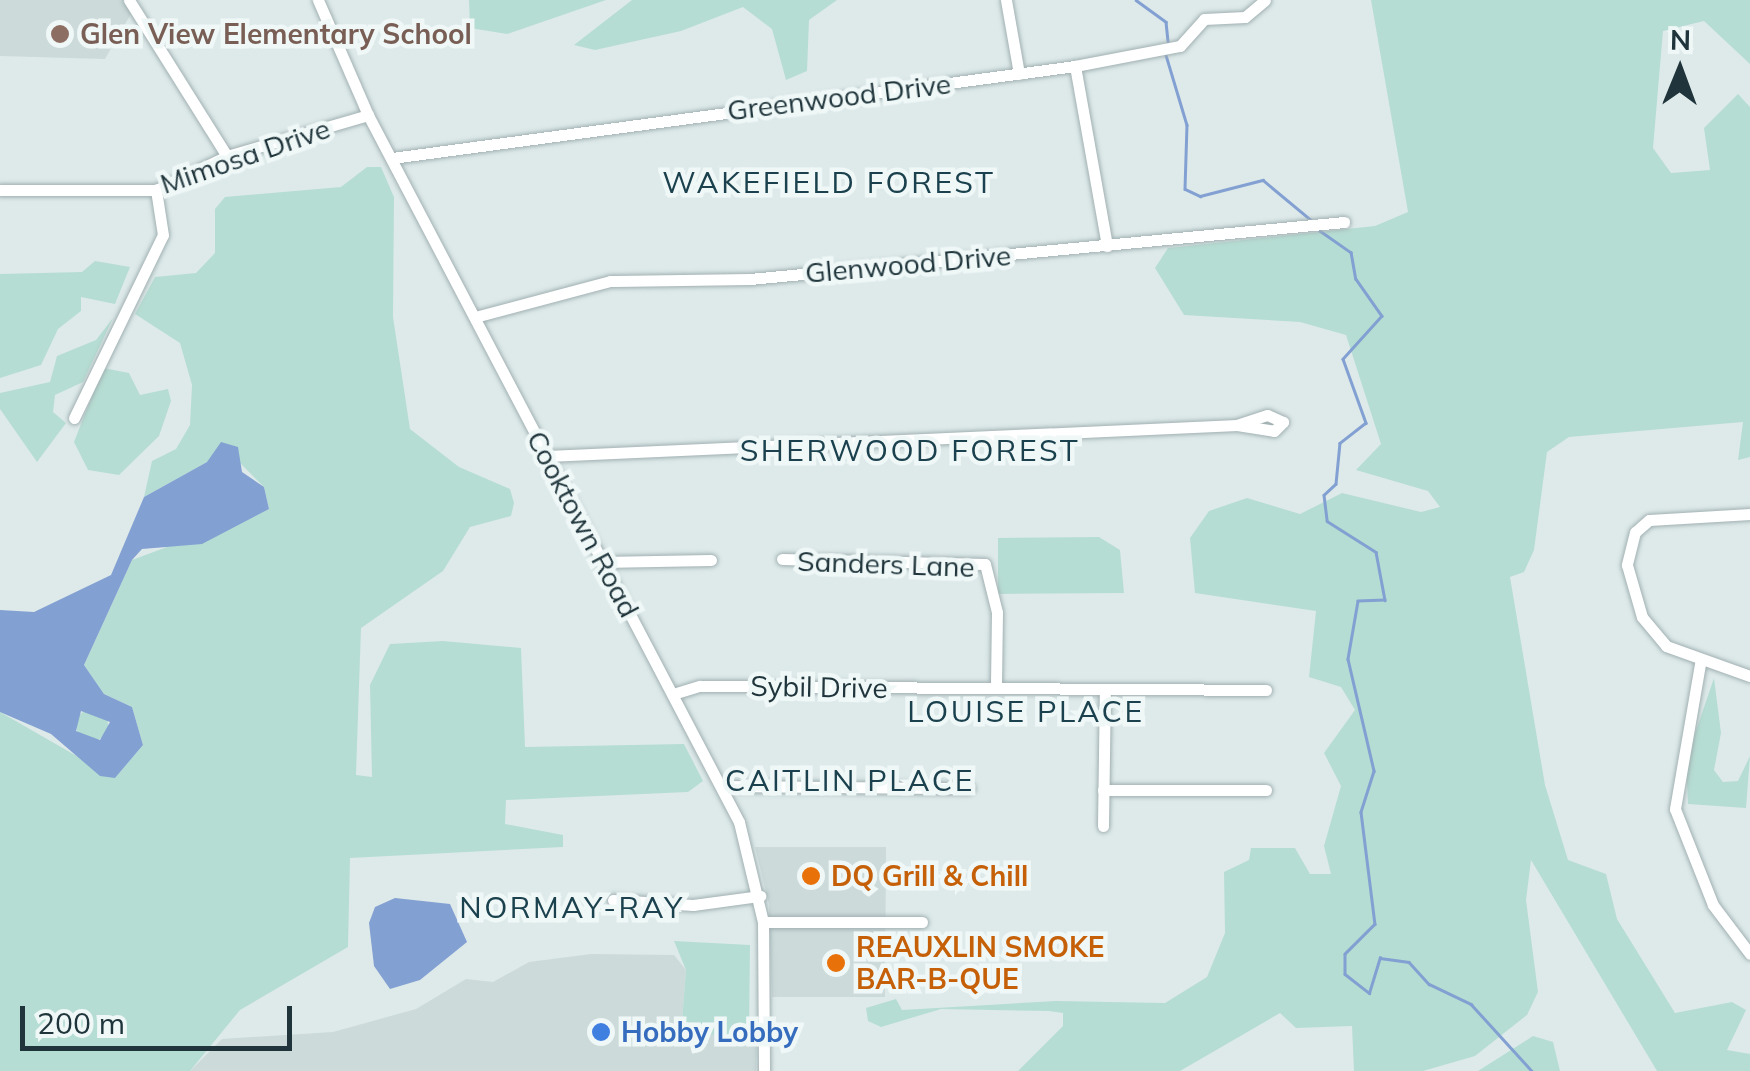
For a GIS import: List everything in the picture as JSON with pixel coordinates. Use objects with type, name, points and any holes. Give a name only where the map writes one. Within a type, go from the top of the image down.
[{"type":"street","points":[[129,0],[228,156]]},
{"type":"street","name":"Cooktown Road","points":[[318,0],[368,115],[722,786],[760,896],[764,1071]]},
{"type":"street","points":[[1006,0],[1019,74]]},
{"type":"street","name":"Greenwood Drive","points":[[392,158],[1074,66],[1180,46],[1204,19],[1245,17],[1265,0]]},
{"type":"street","points":[[1074,66],[1107,246]]},
{"type":"street","name":"Mimosa Drive","points":[[0,190],[156,190],[228,156],[368,115]]},
{"type":"street","points":[[74,418],[163,235],[156,190]]},
{"type":"street","name":"Glenwood Drive","points":[[475,317],[610,282],[1107,246],[1344,222]]},
{"type":"street","points":[[547,456],[1236,425]]},
{"type":"street","points":[[1750,514],[1673,512],[1635,532],[1628,566],[1642,617],[1666,646],[1700,664],[1750,676]]},
{"type":"street","points":[[603,562],[711,560]]},
{"type":"street","name":"Sanders Lane","points":[[782,560],[984,564],[997,612],[996,688]]},
{"type":"street","points":[[1700,664],[1676,809],[1713,905],[1750,954]]},
{"type":"street","name":"Sybil Drive","points":[[673,694],[700,686],[1266,690]]},
{"type":"street","points":[[1103,826],[1105,689]]},
{"type":"street","points":[[722,786],[969,788]]},
{"type":"street","points":[[1103,790],[1266,790]]},
{"type":"street","points":[[613,900],[693,905],[760,896]]},
{"type":"street","points":[[763,922],[922,922]]},
{"type":"shaded area","name":"Glen View Elementary School","points":[[0,0],[125,0],[132,12],[105,59],[0,56]]},
{"type":"shaded area","points":[[755,847],[886,847],[885,997],[772,997],[769,904]]},
{"type":"shaded area","points":[[591,954],[674,955],[686,970],[681,1034],[757,1036],[756,1071],[190,1071],[222,1039],[333,1032],[416,1009],[466,979],[493,982],[529,962]]},
{"type":"green space","points":[[469,0],[606,0],[507,34],[470,28]]},
{"type":"green space","points":[[632,0],[837,0],[809,20],[807,71],[786,80],[772,29],[743,7],[681,31],[595,50],[574,45]]},
{"type":"green space","points":[[1371,0],[1750,0],[1750,64],[1704,21],[1663,31],[1653,148],[1671,173],[1710,170],[1704,128],[1738,94],[1750,107],[1750,457],[1738,460],[1743,422],[1569,437],[1547,452],[1534,550],[1524,572],[1510,577],[1545,785],[1568,860],[1606,874],[1617,919],[1675,1013],[1732,1002],[1746,1010],[1727,1050],[1750,1054],[1750,1071],[1657,1071],[1531,860],[1526,900],[1538,992],[1527,1015],[1475,1056],[1423,1071],[1354,1071],[1352,1026],[1296,1028],[1280,1013],[1180,1071],[1018,1071],[1063,1026],[1063,1013],[941,1009],[881,1027],[868,1021],[866,1008],[896,999],[902,1010],[1056,1001],[1165,1003],[1207,977],[1225,933],[1224,872],[1249,860],[1251,848],[1295,848],[1310,874],[1331,874],[1324,846],[1341,786],[1324,753],[1355,710],[1341,687],[1309,677],[1316,611],[1195,593],[1190,538],[1209,511],[1247,498],[1300,514],[1342,493],[1421,512],[1440,507],[1428,491],[1356,470],[1381,444],[1346,335],[1300,322],[1184,315],[1155,268],[1168,248],[1375,226],[1408,212]]},
{"type":"green space","points":[[367,167],[381,167],[394,197],[393,317],[410,429],[459,467],[510,489],[514,503],[511,516],[470,527],[443,571],[361,628],[356,775],[372,777],[370,685],[390,644],[443,641],[521,648],[525,747],[684,744],[703,781],[688,792],[506,800],[505,824],[563,835],[563,847],[350,858],[348,947],[240,1010],[190,1071],[0,1071],[0,712],[115,778],[143,745],[132,707],[104,694],[84,665],[132,560],[269,509],[264,487],[240,463],[207,462],[144,497],[152,461],[176,449],[190,425],[192,385],[180,343],[135,314],[155,277],[196,273],[215,253],[215,209],[225,197],[341,187]]},
{"type":"green space","points":[[95,261],[130,267],[115,304],[81,297],[81,311],[58,329],[41,365],[0,378],[0,274],[82,272]]},
{"type":"green space","points":[[113,318],[83,382],[55,395],[53,412],[66,423],[37,462],[0,409],[0,393],[50,382],[57,356],[96,340]]},
{"type":"green space","points":[[103,368],[129,373],[140,395],[168,389],[171,401],[159,436],[119,475],[88,470],[74,442]]},
{"type":"green space","points":[[1099,537],[1120,550],[1124,593],[998,594],[998,538]]},
{"type":"green space","points":[[1714,678],[1721,733],[1714,770],[1723,782],[1738,781],[1750,756],[1746,808],[1688,804],[1686,760]]},
{"type":"green space","points":[[92,709],[103,714],[108,725],[103,736],[92,741],[81,736],[76,725],[81,714]]},
{"type":"green space","points":[[674,941],[750,945],[749,1036],[681,1034],[686,970]]},
{"type":"green space","points":[[1533,1036],[1553,1042],[1560,1071],[1478,1071]]},
{"type":"water","points":[[221,442],[238,447],[242,472],[264,487],[269,509],[202,544],[142,549],[132,560],[84,665],[104,694],[132,707],[143,745],[115,778],[100,776],[51,734],[0,712],[0,610],[34,612],[111,575],[144,497],[207,462]],"holes":[[[81,711],[110,722],[100,740],[76,731]]]},
{"type":"water","points":[[395,898],[450,904],[467,942],[420,980],[390,989],[374,966],[369,923],[375,907]]},
{"type":"waterway","points":[[1136,0],[1166,22],[1168,42]]},
{"type":"waterway","points":[[1166,55],[1187,125],[1185,189],[1200,196],[1263,180],[1311,220]]},
{"type":"waterway","points":[[1319,230],[1351,252],[1356,279],[1382,316],[1343,359],[1366,423],[1340,443],[1336,484],[1324,495],[1327,521],[1376,552],[1385,600],[1358,601],[1348,659],[1374,771],[1361,812],[1375,924],[1345,954],[1345,974],[1369,993],[1380,958],[1409,962],[1429,984],[1471,1004],[1532,1071]]},
{"type":"place","name":"Glen View Elementary School","points":[[60,34]]},
{"type":"place","name":"DQ Grill & Chill","points":[[811,876]]},
{"type":"place","name":"REAUXLIN SMOKE BAR-B-QUE","points":[[836,963]]},
{"type":"place","name":"Hobby Lobby","points":[[601,1032]]},
{"type":"district","name":"WAKEFIELD FOREST","points":[[829,182]]},
{"type":"district","name":"SHERWOOD FOREST","points":[[910,450]]},
{"type":"district","name":"LOUISE PLACE","points":[[1026,711]]},
{"type":"district","name":"CAITLIN PLACE","points":[[850,780]]},
{"type":"district","name":"NORMAY-RAY","points":[[572,907]]}]
